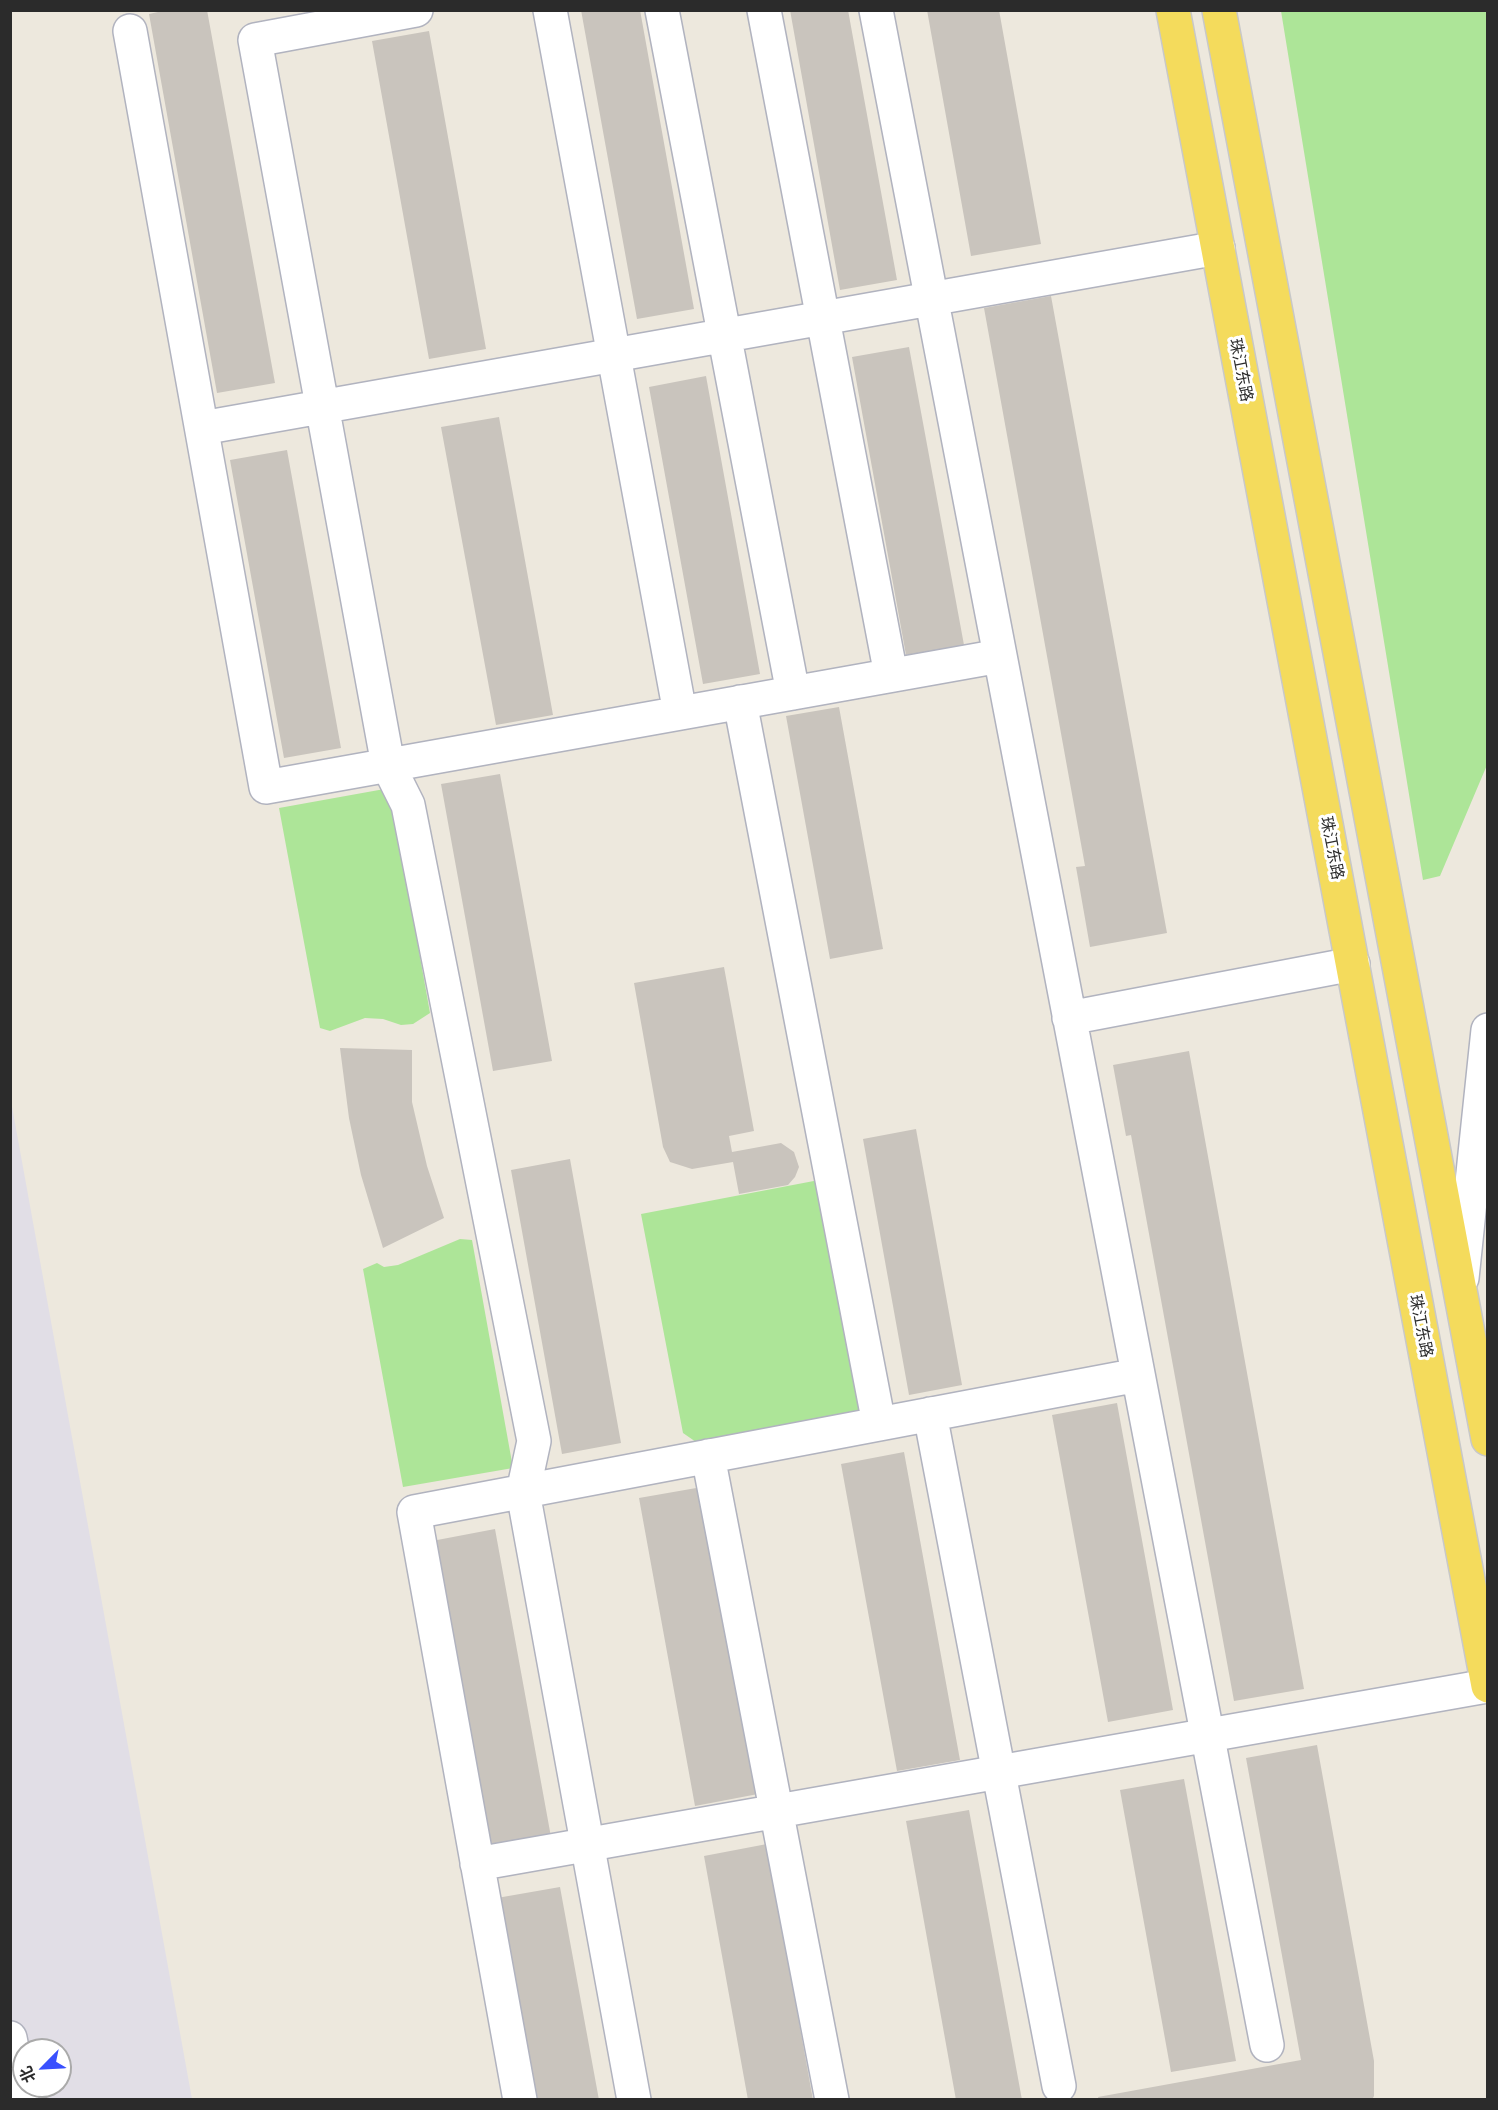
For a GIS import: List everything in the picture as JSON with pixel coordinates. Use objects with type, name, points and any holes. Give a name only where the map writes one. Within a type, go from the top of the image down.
[{"type":"main road","name":"珠江东路","points":[[1173,10],[1487,1686]]},
{"type":"main road","points":[[1219,10],[1488,1438]]},
{"type":"street","points":[[416,10],[255,40],[388,765],[408,805],[534,1441],[523,1491],[634,2100]]},
{"type":"street","points":[[550,10],[680,713]]},
{"type":"street","points":[[662,10],[793,693]]},
{"type":"street","points":[[764,10],[891,675]]},
{"type":"street","points":[[876,10],[1267,2045]]},
{"type":"street","points":[[130,31],[266,787],[1000,656]]},
{"type":"street","points":[[202,428],[1218,248]]},
{"type":"street","points":[[740,702],[879,1424]]},
{"type":"street","points":[[1070,1018],[1353,964]]},
{"type":"street","points":[[1460,1292],[1488,1030]]},
{"type":"street","points":[[520,2100],[414,1512],[1138,1375]]},
{"type":"street","points":[[930,1414],[1059,2086]]},
{"type":"street","points":[[708,1456],[832,2100]]},
{"type":"street","points":[[477,1864],[1487,1686]]},
{"type":"street","points":[[10,2038],[22,2100]]},
{"type":"shaded area","points":[[11,1101],[192,2099],[11,2099]]},
{"type":"green space","points":[[1281,11],[1487,11],[1487,765],[1440,876],[1423,880]]},
{"type":"green space","points":[[390,788],[430,1013],[413,1024],[401,1025],[383,1019],[365,1018],[330,1031],[320,1028],[279,808]]},
{"type":"green space","points":[[819,1180],[863,1410],[696,1442],[683,1433],[641,1214]]},
{"type":"green space","points":[[460,1239],[472,1240],[513,1468],[403,1487],[363,1269],[377,1263],[384,1267],[398,1265]]},
{"type":"building","points":[[167,10],[207,10],[275,383],[217,393],[149,14]]},
{"type":"building","points":[[581,10],[640,10],[694,309],[637,319]]},
{"type":"building","points":[[790,10],[848,10],[897,280],[840,290]]},
{"type":"building","points":[[927,10],[999,10],[1041,244],[971,256]]},
{"type":"building","points":[[429,31],[486,349],[429,359],[372,41]]},
{"type":"building","points":[[1051,296],[1167,933],[1090,947],[1076,867],[1085,866],[984,308]]},
{"type":"building","points":[[909,347],[964,645],[906,655],[852,357]]},
{"type":"building","points":[[706,376],[760,674],[703,684],[649,387]]},
{"type":"building","points":[[499,417],[553,715],[496,725],[441,427]]},
{"type":"building","points":[[287,450],[341,748],[284,758],[230,460]]},
{"type":"building","points":[[839,707],[883,949],[830,959],[786,716]]},
{"type":"building","points":[[500,774],[552,1061],[493,1071],[441,784]]},
{"type":"building","points":[[724,967],[754,1131],[729,1136],[732,1152],[781,1143],[794,1152],[799,1167],[795,1177],[788,1185],[739,1194],[733,1162],[692,1169],[670,1162],[663,1147],[634,983]]},
{"type":"building","points":[[340,1048],[412,1050],[412,1102],[427,1166],[444,1218],[383,1248],[361,1175],[349,1118]]},
{"type":"building","points":[[1189,1051],[1304,1689],[1234,1701],[1131,1135],[1126,1136],[1113,1065]]},
{"type":"building","points":[[916,1129],[962,1385],[909,1395],[863,1139]]},
{"type":"building","points":[[570,1159],[621,1443],[562,1454],[511,1170]]},
{"type":"building","points":[[1117,1403],[1173,1710],[1108,1722],[1052,1415]]},
{"type":"building","points":[[904,1452],[960,1760],[897,1771],[841,1464]]},
{"type":"building","points":[[702,1487],[758,1794],[695,1806],[639,1498]]},
{"type":"building","points":[[495,1529],[551,1837],[488,1848],[432,1541]]},
{"type":"building","points":[[1317,1745],[1374,2061],[1372,2100],[1099,2100],[1098,2097],[1301,2060],[1246,1758]]},
{"type":"building","points":[[1184,1779],[1236,2061],[1171,2072],[1120,1790]]},
{"type":"building","points":[[969,1810],[1022,2100],[956,2100],[906,1821]]},
{"type":"building","points":[[767,1844],[813,2100],[748,2100],[704,1856]]},
{"type":"building","points":[[560,1887],[599,2100],[533,2100],[497,1898]]}]
